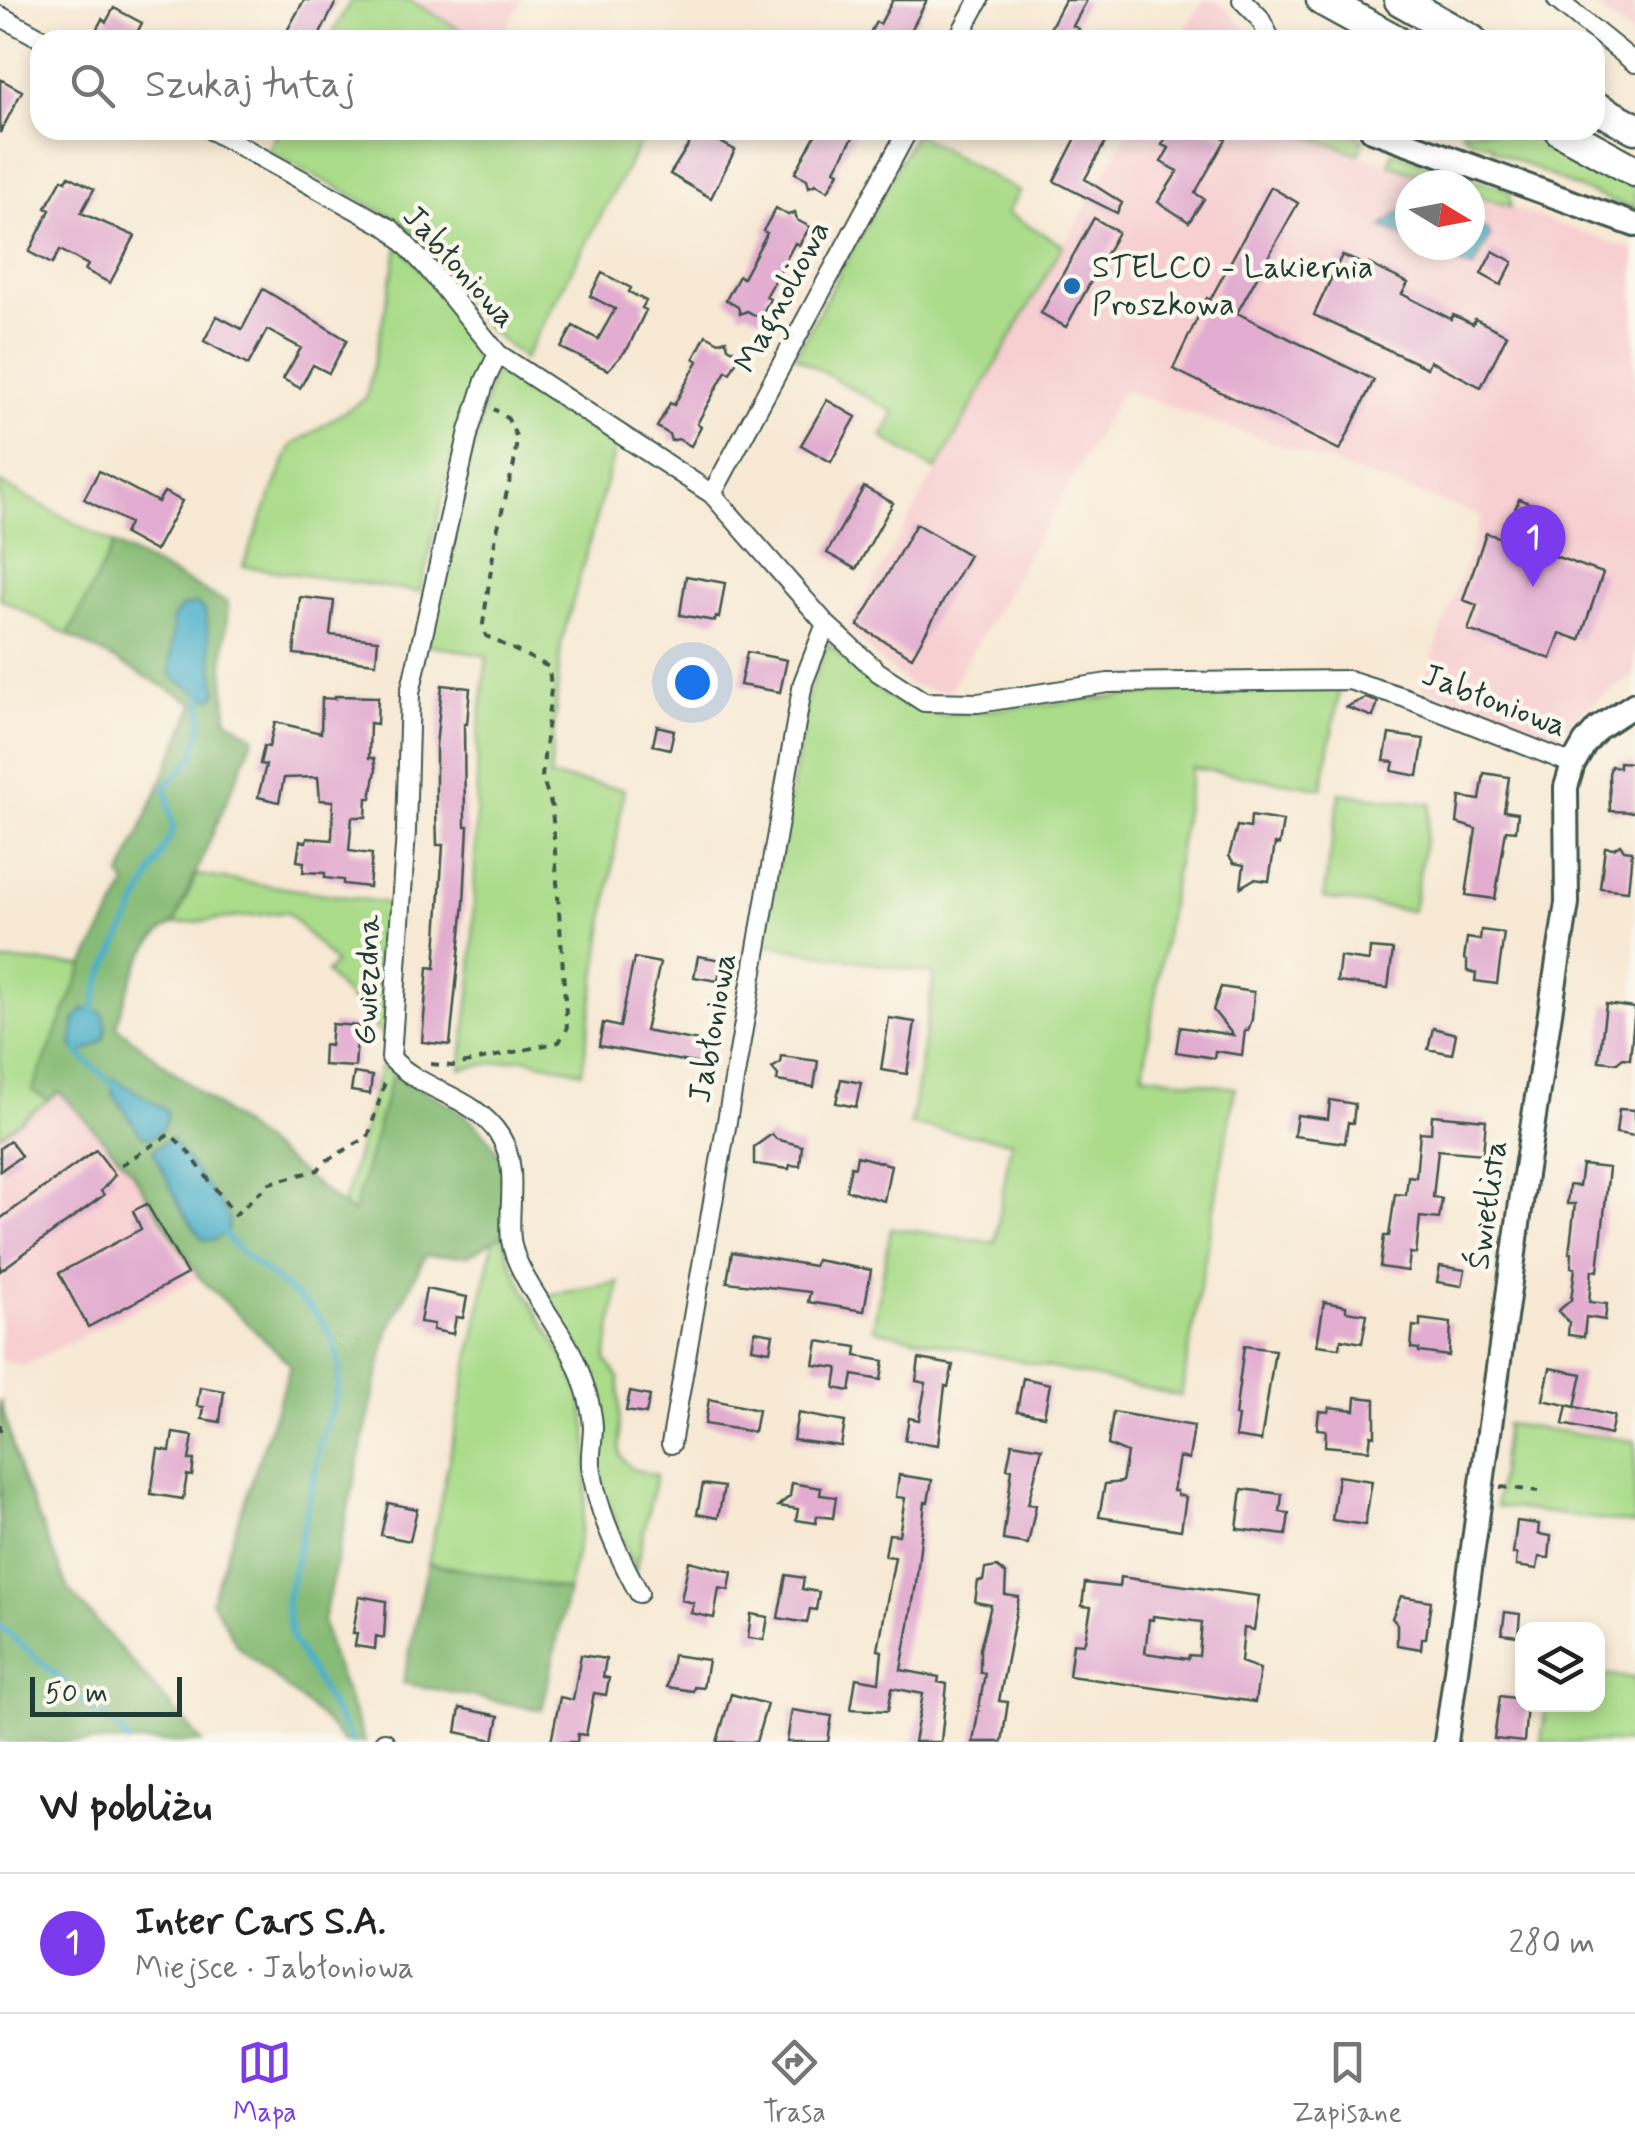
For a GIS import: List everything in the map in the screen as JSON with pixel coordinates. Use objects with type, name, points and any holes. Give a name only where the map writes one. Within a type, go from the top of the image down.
[{"type":"highway","points":[[1322,0],[1373,30]]},
{"type":"highway","points":[[1402,0],[1454,30]]},
{"type":"highway","points":[[1605,112],[1635,128]]},
{"type":"highway","points":[[1578,140],[1635,171]]},
{"type":"street","points":[[962,30],[979,0]]},
{"type":"street","points":[[1242,0],[1266,30]]},
{"type":"street","points":[[1390,30],[1402,0]]},
{"type":"street","points":[[1556,0],[1593,30]]},
{"type":"street","points":[[0,16],[30,32]]},
{"type":"street","points":[[1605,40],[1635,64]]},
{"type":"street","name":"Jabłoniowa","points":[[229,140],[392,230],[498,354],[712,494],[826,624],[878,672],[924,702],[978,704],[1108,682],[1349,680],[1403,697],[1572,764]]},
{"type":"street","name":"Magnoliowa","points":[[712,494],[903,140]]},
{"type":"street","points":[[1400,140],[1635,224]]},
{"type":"street","name":"Gwiezdna","points":[[498,354],[477,404],[410,693],[406,831],[390,1058],[416,1079],[478,1111],[498,1133],[508,1152],[513,1202],[511,1242],[572,1355],[593,1425],[590,1460],[596,1492],[639,1593]]},
{"type":"street","name":"Jabłoniowa","points":[[671,1444],[804,684],[826,624]]},
{"type":"street","name":"Świetlista","points":[[1446,1742],[1567,903],[1564,810],[1572,764],[1598,728],[1635,704]]},
{"type":"path","points":[[121,1165],[170,1134],[235,1214],[270,1183],[318,1170],[324,1162],[368,1136],[390,1058],[404,1055],[426,1064],[452,1066],[559,1042],[567,1028],[552,807],[542,777],[550,689],[548,667],[486,636],[483,624],[516,438],[508,419],[497,410],[477,404]]},
{"type":"path","points":[[0,1424],[0,1434]]},
{"type":"path","points":[[1481,1484],[1539,1491]]},
{"type":"shaded area","points":[[409,0],[522,0],[506,30],[461,30]]},
{"type":"shaded area","points":[[1203,0],[1215,0],[1247,30],[1186,30]]},
{"type":"shaded area","points":[[1588,0],[1635,0],[1635,37],[1605,15]]},
{"type":"shaded area","points":[[1123,140],[1319,140],[1405,170],[1395,170],[1395,260],[1485,260],[1485,198],[1635,251],[1635,675],[1599,698],[1554,737],[1422,687],[1482,516],[1123,390],[948,693],[908,684],[848,627]]},
{"type":"shaded area","points":[[59,1092],[130,1169],[199,1277],[23,1366],[0,1360],[0,1135]]},
{"type":"green space","points":[[351,0],[409,0],[461,30],[334,30]]},
{"type":"green space","points":[[274,140],[642,140],[524,359],[487,328],[403,222],[268,151]]},
{"type":"green space","points":[[911,140],[927,140],[1019,192],[1007,213],[1063,245],[936,470],[882,437],[895,413],[795,356]]},
{"type":"green space","points":[[1319,140],[1364,140],[1359,154]]},
{"type":"green space","points":[[1474,140],[1549,140],[1635,186],[1635,209],[1575,187],[1492,149],[1492,145]]},
{"type":"green space","points":[[1392,152],[1447,170],[1406,170],[1389,164]]},
{"type":"green space","points":[[1485,182],[1509,190],[1511,207],[1485,198]]},
{"type":"green space","points":[[399,243],[483,346],[463,412],[420,592],[243,566],[291,446],[366,398]]},
{"type":"green space","points":[[498,354],[619,435],[561,644],[550,777],[624,789],[582,1072],[523,1058],[461,1069],[472,978],[478,738],[487,656],[421,643]]},
{"type":"green space","points":[[0,483],[114,544],[68,635],[0,598]]},
{"type":"green space","points":[[114,544],[228,603],[223,665],[227,719],[254,737],[174,924],[144,954],[116,1026],[353,1214],[392,1075],[445,1101],[476,1124],[498,1154],[505,1173],[503,1235],[469,1255],[425,1256],[388,1331],[323,1621],[330,1652],[365,1742],[343,1742],[325,1721],[238,1646],[211,1600],[291,1365],[199,1277],[130,1169],[60,1092],[48,1100],[32,1091],[84,965],[127,884],[121,876],[195,703],[68,635]]},
{"type":"green space","points":[[827,643],[885,696],[941,715],[1202,688],[1340,687],[1322,788],[1192,768],[1143,1074],[1235,1088],[1181,1396],[873,1329],[891,1228],[995,1243],[1011,1141],[911,1125],[934,974],[763,944],[808,695]]},
{"type":"green space","points":[[1340,793],[1431,804],[1413,911],[1323,898]]},
{"type":"green space","points":[[197,875],[395,904],[384,1037],[326,973],[335,963],[287,912],[174,924]]},
{"type":"green space","points":[[0,962],[84,965],[33,1090],[48,1100],[0,1135]]},
{"type":"green space","points":[[381,1066],[392,1075],[353,1215],[343,1205]]},
{"type":"green space","points":[[503,1235],[523,1286],[568,1365],[585,1419],[588,1476],[568,1590],[428,1563],[494,1238]]},
{"type":"green space","points":[[619,1282],[606,1360],[619,1378],[620,1455],[631,1469],[656,1475],[635,1572],[602,1489],[596,1463],[596,1402],[544,1296]]},
{"type":"green space","points":[[0,1400],[21,1476],[68,1589],[202,1742],[0,1742]]},
{"type":"green space","points":[[1506,1424],[1635,1441],[1635,1524],[1496,1506]]},
{"type":"green space","points":[[428,1563],[568,1590],[542,1710],[403,1683]]},
{"type":"green space","points":[[1605,1676],[1635,1678],[1635,1742],[1541,1742],[1545,1712],[1605,1712]]},
{"type":"water","points":[[1395,215],[1395,233],[1382,227]]},
{"type":"water","points":[[1452,260],[1478,260],[1473,269]]},
{"type":"water","points":[[196,604],[205,611],[217,692],[210,698],[176,680],[170,672],[173,618],[182,607]]},
{"type":"water","points":[[84,1009],[102,1012],[106,1028],[99,1044],[78,1053],[72,1047],[75,1020]]},
{"type":"water","points":[[114,1078],[167,1111],[164,1127],[151,1138],[142,1136],[112,1092]]},
{"type":"water","points":[[171,1138],[229,1217],[228,1230],[216,1239],[203,1240],[183,1212],[153,1150]]},
{"type":"building","points":[[304,0],[337,0],[322,30],[288,30]]},
{"type":"building","points":[[893,0],[927,0],[911,30],[872,30],[876,22],[880,24]]},
{"type":"building","points":[[1065,0],[1087,0],[1073,26],[1078,30],[1049,30]]},
{"type":"building","points":[[114,8],[142,23],[138,30],[96,30],[102,19],[106,22]]},
{"type":"building","points":[[0,79],[22,91],[0,133]]},
{"type":"building","points":[[692,140],[716,140],[735,150],[711,198],[670,174]]},
{"type":"building","points":[[813,140],[852,140],[828,191],[816,184],[809,187],[807,179],[795,173]]},
{"type":"building","points":[[1075,140],[1106,140],[1085,179],[1122,203],[1117,213],[1054,181]]},
{"type":"building","points":[[1165,140],[1225,140],[1195,193],[1204,199],[1189,222],[1158,202],[1178,171],[1161,162],[1169,148],[1162,145]]},
{"type":"building","points":[[69,176],[94,189],[81,213],[135,236],[110,283],[60,250],[52,264],[29,252],[50,210],[46,208],[62,179],[66,181]]},
{"type":"building","points":[[1271,187],[1298,203],[1237,313],[1374,380],[1340,450],[1173,369],[1207,298],[1210,300]]},
{"type":"building","points":[[776,208],[788,215],[795,212],[797,220],[810,227],[799,245],[795,243],[766,297],[770,299],[760,318],[747,311],[740,314],[738,307],[726,300],[739,276],[743,278]]},
{"type":"building","name":"STELCO - Lakiernia Proszkowa","points":[[1094,218],[1118,232],[1066,327],[1041,313]]},
{"type":"building","points":[[1493,251],[1513,262],[1501,285],[1481,274]]},
{"type":"building","points":[[1342,255],[1408,283],[1402,294],[1451,319],[1453,315],[1473,324],[1475,319],[1507,335],[1481,387],[1430,361],[1427,368],[1314,315]]},
{"type":"building","points":[[602,273],[646,301],[642,308],[646,310],[628,348],[608,370],[561,348],[573,326],[598,339],[615,309],[590,296]]},
{"type":"building","points":[[263,289],[347,340],[329,373],[313,365],[300,388],[283,379],[301,348],[267,330],[248,365],[204,341],[217,316],[242,329]]},
{"type":"building","points":[[706,335],[719,342],[726,340],[728,347],[740,354],[730,373],[726,371],[697,424],[701,427],[691,446],[678,439],[671,441],[669,434],[657,427],[698,361],[694,358]]},
{"type":"building","points":[[827,400],[856,417],[831,462],[801,445]]},
{"type":"building","points":[[99,471],[158,502],[164,492],[182,501],[155,551],[124,534],[129,523],[84,499]]},
{"type":"building","points":[[864,487],[893,503],[856,569],[827,553]]},
{"type":"building","points":[[1519,499],[1536,506],[1523,545],[1603,573],[1580,640],[1560,633],[1551,659],[1468,630],[1477,605],[1463,600],[1486,533],[1504,539]]},
{"type":"building","points":[[916,524],[969,555],[912,657],[858,626]]},
{"type":"building","points":[[686,576],[725,583],[719,618],[715,621],[680,615]]},
{"type":"building","points":[[300,597],[334,601],[330,635],[378,640],[376,663],[294,654]]},
{"type":"building","points":[[747,652],[787,660],[780,692],[740,685]]},
{"type":"building","points":[[442,685],[470,688],[464,724],[468,826],[464,903],[450,1045],[422,1042],[428,967],[435,968],[443,845],[437,845],[436,809],[436,746]]},
{"type":"building","points":[[378,697],[377,724],[370,723],[369,758],[374,758],[376,770],[371,798],[367,798],[366,817],[352,817],[349,851],[372,854],[369,887],[343,884],[343,880],[325,878],[325,873],[303,872],[304,862],[297,861],[300,841],[332,840],[333,801],[320,800],[318,777],[284,778],[279,802],[258,797],[266,765],[260,764],[264,746],[269,747],[275,722],[321,733],[322,698]]},
{"type":"building","points":[[1365,698],[1378,702],[1373,717],[1346,707]]},
{"type":"building","points":[[657,726],[674,730],[670,749],[653,745]]},
{"type":"building","points":[[1389,734],[1424,739],[1418,776],[1392,771],[1394,762],[1384,761]]},
{"type":"building","points":[[1619,762],[1635,763],[1635,812],[1610,811],[1609,774],[1611,766],[1619,767]]},
{"type":"building","points":[[1484,773],[1509,777],[1504,811],[1518,813],[1516,831],[1506,830],[1495,899],[1466,895],[1476,829],[1457,823],[1460,797],[1480,800]]},
{"type":"building","points":[[1251,816],[1283,821],[1269,881],[1254,879],[1241,887],[1244,865],[1234,863],[1229,856],[1237,826],[1250,828]]},
{"type":"building","points":[[1620,844],[1624,850],[1632,851],[1628,891],[1600,888],[1605,847]]},
{"type":"building","points":[[1481,930],[1504,933],[1497,984],[1475,981],[1476,973],[1467,971],[1467,938],[1480,940]]},
{"type":"building","points":[[1370,948],[1393,950],[1388,988],[1337,982],[1340,957],[1369,961]]},
{"type":"building","points":[[698,956],[722,960],[718,981],[694,977]]},
{"type":"building","points":[[634,958],[660,963],[645,1031],[709,1043],[705,1065],[599,1046],[603,1023],[620,1027]]},
{"type":"building","points":[[1221,987],[1254,992],[1252,1019],[1248,1031],[1245,1030],[1242,1055],[1215,1051],[1214,1058],[1176,1052],[1180,1027],[1233,1035],[1213,1010]]},
{"type":"building","points":[[1606,1004],[1635,1008],[1630,1059],[1623,1058],[1617,1063],[1599,1061]]},
{"type":"building","points":[[889,1018],[915,1022],[907,1074],[881,1070]]},
{"type":"building","points":[[332,1024],[358,1026],[355,1067],[323,1065],[324,1045],[330,1046]]},
{"type":"building","points":[[1433,1028],[1456,1034],[1452,1054],[1428,1049]]},
{"type":"building","points":[[781,1056],[818,1061],[814,1087],[777,1081],[778,1075],[772,1068],[780,1063]]},
{"type":"building","points":[[354,1073],[372,1076],[370,1094],[351,1091]]},
{"type":"building","points":[[841,1079],[861,1083],[856,1107],[836,1103]]},
{"type":"building","points":[[1330,1100],[1355,1104],[1345,1143],[1294,1136],[1297,1115],[1328,1119]]},
{"type":"building","points":[[1619,1109],[1635,1110],[1635,1136],[1616,1133]]},
{"type":"building","points":[[1432,1115],[1486,1120],[1483,1154],[1438,1150],[1433,1197],[1442,1199],[1439,1219],[1420,1217],[1416,1254],[1410,1253],[1408,1271],[1380,1267],[1395,1194],[1406,1195],[1408,1176],[1416,1177],[1420,1132],[1431,1133]]},
{"type":"building","points":[[772,1134],[776,1139],[802,1146],[800,1166],[790,1165],[789,1169],[754,1164],[754,1147]]},
{"type":"building","points":[[10,1141],[21,1156],[0,1171],[0,1148]]},
{"type":"building","points":[[96,1150],[115,1175],[101,1191],[104,1195],[0,1271],[0,1219]]},
{"type":"building","points":[[857,1156],[891,1165],[884,1201],[846,1190]]},
{"type":"building","points":[[1582,1165],[1609,1168],[1598,1271],[1592,1270],[1589,1302],[1607,1304],[1605,1320],[1586,1317],[1584,1337],[1568,1335],[1569,1323],[1558,1311],[1571,1300],[1575,1268],[1571,1267],[1569,1253],[1575,1204],[1567,1204],[1569,1185],[1579,1186]]},
{"type":"building","points":[[147,1204],[187,1274],[88,1327],[59,1273],[141,1229],[133,1211]]},
{"type":"building","points":[[732,1252],[814,1266],[816,1260],[871,1270],[864,1311],[808,1302],[810,1292],[727,1282]]},
{"type":"building","points":[[1440,1266],[1465,1270],[1462,1286],[1437,1282]]},
{"type":"building","points":[[426,1289],[467,1297],[463,1318],[456,1317],[453,1334],[433,1330],[434,1324],[420,1322]]},
{"type":"building","points":[[1324,1302],[1367,1314],[1362,1343],[1341,1339],[1340,1348],[1317,1345]]},
{"type":"building","points":[[1420,1319],[1451,1323],[1449,1356],[1411,1348],[1413,1326],[1420,1327]]},
{"type":"building","points":[[755,1331],[773,1334],[770,1351],[752,1348]]},
{"type":"building","points":[[818,1341],[857,1347],[856,1356],[884,1361],[881,1380],[853,1375],[850,1391],[835,1388],[838,1368],[814,1365]]},
{"type":"building","points":[[1244,1346],[1275,1350],[1261,1441],[1235,1437]]},
{"type":"building","points":[[919,1359],[953,1365],[948,1387],[945,1386],[938,1445],[905,1440],[909,1418],[919,1420],[926,1383],[916,1381]]},
{"type":"building","points":[[1550,1368],[1582,1374],[1575,1407],[1543,1400]]},
{"type":"building","points":[[1023,1378],[1050,1384],[1044,1416],[1017,1411]]},
{"type":"building","points":[[200,1387],[224,1391],[220,1422],[202,1419],[204,1407],[197,1406]]},
{"type":"building","points":[[630,1392],[650,1396],[646,1414],[626,1411]]},
{"type":"building","points":[[1356,1397],[1375,1399],[1375,1436],[1371,1435],[1369,1450],[1325,1446],[1326,1430],[1317,1429],[1319,1411],[1328,1412],[1329,1407],[1355,1410]]},
{"type":"building","points":[[709,1399],[758,1410],[754,1432],[705,1424]]},
{"type":"building","points":[[1567,1405],[1614,1416],[1610,1435],[1563,1424]]},
{"type":"building","points":[[1113,1412],[1194,1426],[1189,1459],[1179,1457],[1173,1491],[1186,1497],[1181,1530],[1099,1517],[1105,1484],[1122,1482],[1127,1453],[1108,1445]]},
{"type":"building","points":[[798,1413],[845,1422],[841,1446],[793,1440]]},
{"type":"building","points":[[173,1433],[193,1436],[189,1460],[194,1460],[192,1476],[187,1475],[183,1499],[151,1494],[158,1449],[170,1451]]},
{"type":"building","points":[[1012,1443],[1042,1448],[1028,1504],[1036,1505],[1028,1544],[1003,1540]]},
{"type":"building","points":[[899,1475],[932,1480],[925,1502],[901,1670],[939,1677],[938,1682],[947,1684],[941,1742],[914,1742],[923,1694],[892,1688],[888,1711],[851,1709],[856,1678],[879,1682],[882,1651],[878,1650],[895,1557],[885,1556],[889,1534],[899,1535],[905,1498],[896,1497]]},
{"type":"building","points":[[1338,1476],[1372,1481],[1365,1525],[1332,1520]]},
{"type":"building","points":[[792,1483],[821,1488],[820,1495],[836,1497],[833,1518],[817,1516],[816,1523],[796,1520],[798,1509],[778,1506],[790,1496]]},
{"type":"building","points":[[703,1484],[724,1487],[718,1518],[697,1514]]},
{"type":"building","points":[[1242,1489],[1282,1494],[1280,1512],[1289,1513],[1286,1535],[1237,1529]]},
{"type":"building","points":[[388,1503],[417,1509],[410,1541],[381,1535]]},
{"type":"building","points":[[1517,1521],[1539,1524],[1538,1534],[1551,1536],[1549,1558],[1539,1557],[1537,1569],[1516,1566],[1517,1554],[1513,1554]]},
{"type":"building","points":[[689,1561],[732,1572],[729,1590],[719,1588],[714,1618],[691,1613],[694,1603],[681,1600]]},
{"type":"building","points":[[997,1567],[1006,1574],[1005,1595],[1019,1597],[999,1701],[1008,1702],[1002,1742],[973,1742],[985,1673],[980,1672],[980,1649],[991,1605],[975,1602],[978,1581],[983,1581],[985,1569]]},
{"type":"building","points":[[786,1575],[804,1578],[802,1589],[819,1592],[816,1610],[810,1609],[807,1623],[778,1618]]},
{"type":"building","points":[[1120,1577],[1259,1596],[1254,1630],[1244,1628],[1241,1662],[1260,1669],[1255,1702],[1069,1676],[1073,1643],[1085,1641],[1091,1607],[1082,1606],[1085,1583],[1119,1587]],"holes":[[[1153,1616],[1202,1622],[1199,1656],[1189,1655],[1188,1659],[1145,1653],[1149,1619],[1153,1620]]]},
{"type":"building","points":[[359,1596],[386,1601],[384,1638],[376,1636],[375,1649],[355,1646],[357,1633],[353,1633]]},
{"type":"building","points":[[1401,1596],[1431,1601],[1421,1649],[1397,1645],[1397,1624],[1392,1618]]},
{"type":"building","points":[[1505,1612],[1520,1614],[1519,1622],[1515,1622],[1515,1636],[1502,1634]]},
{"type":"building","points":[[751,1614],[768,1617],[764,1640],[748,1638]]},
{"type":"building","points":[[581,1655],[606,1659],[606,1695],[594,1693],[586,1735],[578,1734],[577,1742],[551,1742],[560,1697],[573,1700]]},
{"type":"building","points":[[673,1655],[708,1660],[703,1688],[694,1687],[693,1691],[667,1687]]},
{"type":"building","points":[[731,1694],[767,1704],[756,1742],[717,1742]]},
{"type":"building","points":[[1500,1696],[1515,1698],[1515,1712],[1526,1712],[1524,1742],[1494,1739]]},
{"type":"building","points":[[460,1708],[499,1716],[494,1740],[456,1732]]},
{"type":"building","points":[[792,1710],[832,1716],[828,1742],[787,1742]]},
{"type":"waterway","points":[[92,1015],[100,981],[173,830],[166,786],[193,757],[202,723],[202,689]]},
{"type":"waterway","points":[[81,1046],[78,1053],[119,1090]]},
{"type":"waterway","points":[[220,1228],[252,1262],[309,1307],[334,1343],[339,1366],[337,1393],[318,1451],[286,1604],[292,1639],[352,1742]]},
{"type":"waterway","points":[[0,1626],[82,1702],[116,1726],[128,1742]]},
{"type":"place","name":"STELCO - Lakiernia Proszkowa","points":[[1072,286]]},
{"type":"place","name":"Inter Cars S.A.","points":[[1533,587]]}]
